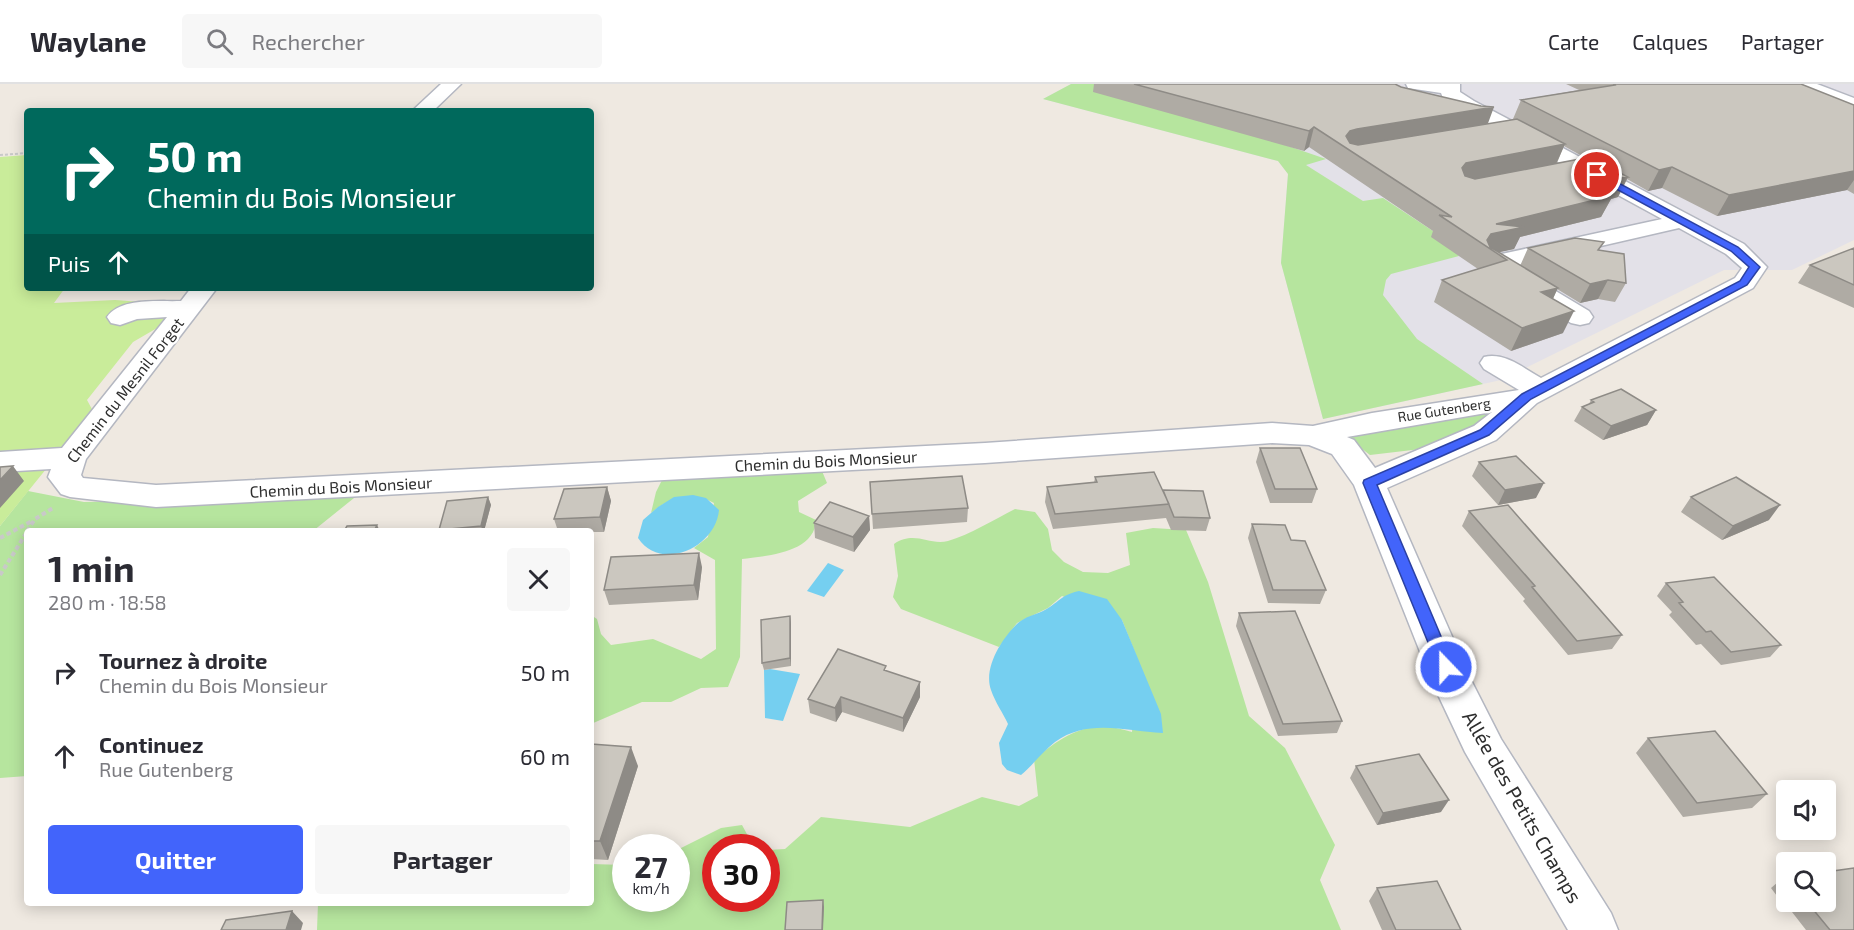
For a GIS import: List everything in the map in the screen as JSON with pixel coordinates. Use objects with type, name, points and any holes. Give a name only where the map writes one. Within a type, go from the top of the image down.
[{"type":"street","points":[[425,108],[452,84]]},
{"type":"street","points":[[1415,84],[1451,86]]},
{"type":"street","points":[[1801,84],[1854,105]]},
{"type":"street","name":"Rue Gutenberg","points":[[1313,436],[1372,422],[1533,394],[1744,283],[1755,267],[1725,238],[1488,122],[1450,93],[1451,86]]},
{"type":"street","points":[[1548,174],[1583,168]]},
{"type":"street","points":[[1475,249],[1652,202],[1667,225],[1492,263],[1580,317]]},
{"type":"street","points":[[120,317],[132,311],[196,298]]},
{"type":"street","name":"Chemin du Mesnil Forget","points":[[81,489],[72,486],[64,477],[71,457],[196,298]]},
{"type":"street","points":[[1369,483],[1485,433],[1533,394],[1494,363]]},
{"type":"street","name":"Chemin du Bois Monsieur","points":[[81,489],[156,496],[985,453],[1272,434],[1313,436],[1343,447],[1369,483]]},
{"type":"street","points":[[0,462],[71,457]]},
{"type":"street","name":"Allée des Petits Champs","points":[[1369,483],[1452,682],[1486,752],[1594,930]]},
{"type":"path","points":[[0,155],[24,153]]},
{"type":"path","points":[[0,538],[35,519]]},
{"type":"path","points":[[0,575],[24,537]]},
{"type":"shaded area","points":[[1071,84],[1854,84],[1854,240],[1792,270],[1724,270],[1501,380],[1323,419],[1281,263],[1288,174],[1278,161],[1043,99]]},
{"type":"green space","points":[[1071,84],[1107,84],[1326,159],[1306,165],[1363,201],[1383,198],[1439,235],[1459,256],[1391,274],[1386,280],[1383,295],[1417,339],[1483,384],[1323,419],[1281,263],[1288,174],[1278,161],[1043,99]]},
{"type":"green space","points":[[24,155],[24,291],[63,291],[54,303],[115,300],[182,305],[164,324],[133,342],[87,400],[93,411],[0,526],[0,157]]},
{"type":"green space","points":[[1489,408],[1496,413],[1470,430],[1421,449],[1370,455],[1348,438],[1375,429]]},
{"type":"green space","points":[[822,471],[827,483],[798,501],[799,512],[816,520],[814,531],[807,540],[788,551],[742,559],[740,657],[728,687],[701,688],[671,702],[642,702],[594,723],[594,617],[597,619],[601,634],[611,645],[653,639],[701,659],[716,649],[715,560],[694,548],[708,537],[714,503],[697,497],[681,497],[658,507],[651,513],[656,492],[664,476]]},
{"type":"green space","points":[[28,491],[84,502],[359,494],[317,528],[24,528],[24,776],[0,778],[0,526]]},
{"type":"green space","points":[[1015,509],[1035,512],[1048,529],[1052,550],[1064,562],[1083,572],[1108,573],[1130,565],[1126,533],[1153,528],[1186,530],[1208,582],[1249,716],[1285,748],[1335,845],[1320,880],[1341,930],[317,930],[318,906],[594,906],[594,864],[612,865],[612,912],[690,912],[690,844],[702,838],[702,912],[780,912],[780,849],[785,849],[821,817],[910,827],[982,797],[1019,806],[1038,796],[1034,759],[1057,742],[1079,730],[1091,728],[1117,728],[1132,732],[1136,655],[1122,620],[1062,596],[1048,608],[1017,623],[999,647],[901,609],[893,597],[898,576],[894,544],[909,538],[941,542],[956,538]]},
{"type":"green space","points":[[742,825],[747,834],[709,834],[721,828]]},
{"type":"water","points":[[693,495],[706,498],[719,510],[716,523],[698,544],[686,551],[660,554],[648,548],[638,538],[643,520],[658,507],[674,497]]},
{"type":"water","points":[[828,563],[844,570],[824,597],[807,591]]},
{"type":"water","points":[[1079,591],[1107,599],[1122,620],[1161,714],[1163,733],[1107,728],[1080,730],[1055,742],[1021,775],[1007,770],[1002,764],[999,743],[1008,724],[991,690],[989,681],[992,663],[1000,645],[1021,621],[1043,611],[1063,597]]},
{"type":"water","points":[[764,670],[800,674],[783,721],[765,718]]},
{"type":"building","points":[[1134,84],[1395,84],[1481,106],[1494,107],[1357,129],[1350,131],[1346,136],[1350,143],[1358,145],[1517,119],[1565,144],[1466,163],[1462,168],[1465,176],[1475,179],[1590,157],[1628,177],[1621,178],[1611,196],[1496,224],[1524,227],[1491,234],[1487,240],[1490,247],[1558,288],[1541,292],[1574,311],[1522,328],[1442,280],[1507,260],[1439,215],[1452,217],[1314,127],[1309,131]]},
{"type":"building","points":[[1614,84],[1801,84],[1854,105],[1854,171],[1729,195],[1672,167],[1659,170],[1521,100]]},
{"type":"building","points":[[1575,238],[1604,242],[1598,250],[1624,254],[1626,283],[1608,280],[1590,284],[1528,248]]},
{"type":"building","points":[[1854,248],[1854,285],[1810,265]]},
{"type":"building","points":[[1621,389],[1656,410],[1611,426],[1582,407],[1594,402],[1591,400]]},
{"type":"building","points":[[1260,448],[1300,448],[1317,489],[1275,489]]},
{"type":"building","points":[[1516,456],[1544,483],[1505,490],[1479,462]]},
{"type":"building","points":[[13,466],[0,480],[0,467]]},
{"type":"building","points":[[1154,472],[1169,504],[1055,514],[1047,487],[1097,482],[1095,477]]},
{"type":"building","points":[[962,476],[968,508],[872,514],[870,482]]},
{"type":"building","points":[[1736,477],[1780,505],[1733,526],[1691,497]]},
{"type":"building","points":[[607,487],[600,517],[554,519],[564,489]]},
{"type":"building","points":[[1163,490],[1203,491],[1210,518],[1174,517]]},
{"type":"building","points":[[488,497],[481,526],[440,528],[447,501]]},
{"type":"building","points":[[830,502],[869,516],[853,537],[814,523]]},
{"type":"building","points":[[1508,505],[1622,635],[1577,641],[1532,587],[1535,586],[1469,511]]},
{"type":"building","points":[[1252,524],[1285,525],[1291,540],[1305,541],[1326,590],[1273,590]]},
{"type":"building","points":[[377,525],[376,528],[346,528],[347,526]]},
{"type":"building","points":[[699,553],[694,585],[604,590],[611,557]]},
{"type":"building","points":[[1714,577],[1781,645],[1731,652],[1711,631],[1706,632],[1679,603],[1683,602],[1666,583]]},
{"type":"building","points":[[1295,611],[1342,721],[1283,724],[1239,613]]},
{"type":"building","points":[[790,616],[790,658],[762,663],[761,620]]},
{"type":"building","points":[[838,649],[886,666],[884,670],[920,682],[903,718],[841,697],[835,708],[808,699]]},
{"type":"building","points":[[1715,731],[1767,794],[1697,803],[1648,738]]},
{"type":"building","points":[[594,744],[631,747],[600,841],[594,841]]},
{"type":"building","points":[[1419,754],[1449,800],[1383,813],[1356,766]]},
{"type":"building","points":[[1854,868],[1854,930],[1830,930],[1815,912],[1836,912],[1836,871]]},
{"type":"building","points":[[1437,881],[1461,930],[1396,930],[1377,888]]},
{"type":"building","points":[[823,900],[822,930],[785,930],[787,902]]},
{"type":"building","points":[[292,911],[286,930],[221,930],[226,920]]},
{"type":"route","points":[[1446,667],[1369,483],[1485,433],[1527,397],[1744,283],[1755,267],[1735,249],[1597,175]]}]
